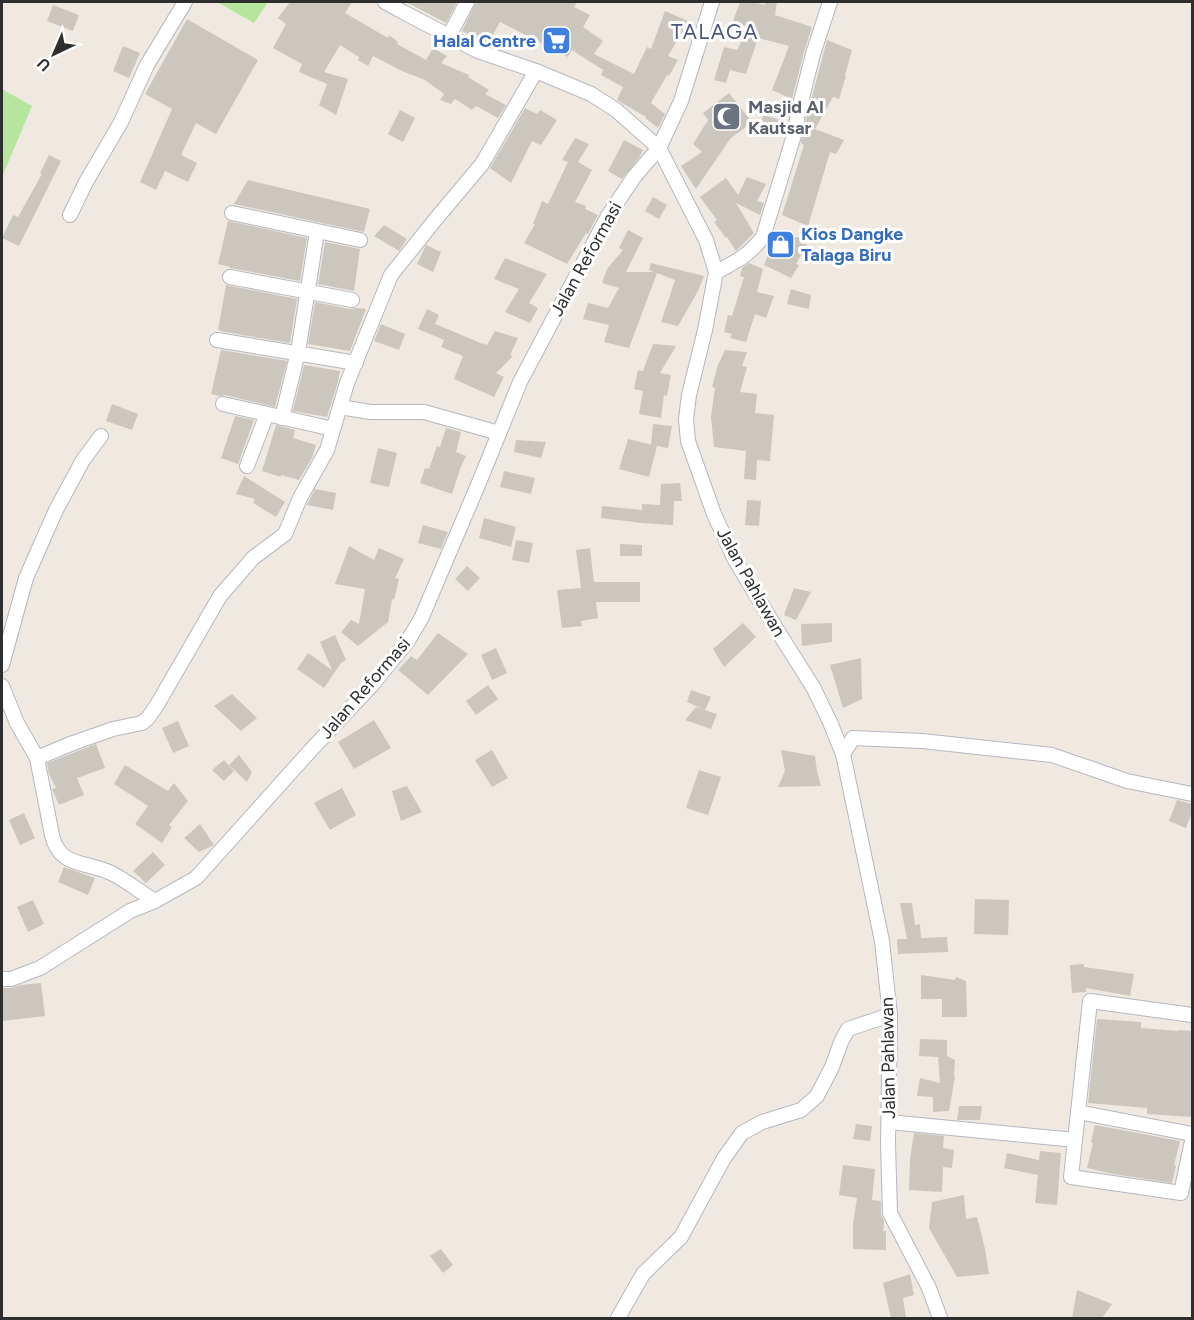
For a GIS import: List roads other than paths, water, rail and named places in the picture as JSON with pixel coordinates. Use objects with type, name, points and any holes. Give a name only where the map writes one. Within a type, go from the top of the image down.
[{"type":"street","points":[[70,215],[86,182],[121,122],[147,65],[185,2]]},
{"type":"street","name":"Jalan Pahlawan","points":[[386,2],[478,51],[536,71],[591,94],[616,110],[659,148],[706,240],[716,272],[689,395],[686,419],[688,441],[714,514],[734,558],[813,687],[843,754],[882,941],[890,1016],[890,1213],[929,1288],[940,1318]]},
{"type":"street","points":[[449,36],[467,2]]},
{"type":"street","name":"Jalan Reformasi","points":[[2,979],[11,979],[40,968],[130,911],[196,878],[372,685],[407,642],[421,619],[520,382],[608,216],[634,177],[659,148],[681,101],[712,2]]},
{"type":"street","points":[[716,272],[747,255],[763,237],[795,132],[813,54],[830,2]]},
{"type":"street","points":[[37,758],[113,729],[142,723],[148,718],[220,596],[253,558],[285,534],[300,498],[327,450],[356,363],[392,275],[482,164],[536,71]]},
{"type":"street","points":[[232,213],[360,240]]},
{"type":"street","points":[[282,418],[298,352],[317,232]]},
{"type":"street","points":[[230,277],[352,300]]},
{"type":"street","points":[[218,340],[356,363]]},
{"type":"street","points":[[223,404],[333,429]]},
{"type":"street","points":[[340,407],[370,412],[424,412],[499,433]]},
{"type":"street","points":[[247,466],[267,414]]},
{"type":"street","points":[[2,665],[26,578],[56,510],[83,460],[101,436]]},
{"type":"street","points":[[2,686],[17,723],[37,758],[53,843],[57,850],[72,861],[111,872],[154,901]]},
{"type":"street","points":[[843,754],[853,738],[922,741],[1052,755],[1127,781],[1192,794]]},
{"type":"street","points":[[1192,1015],[1090,1001],[1071,1177],[1181,1193],[1192,1141]]},
{"type":"street","points":[[618,1318],[643,1274],[681,1237],[724,1158],[742,1132],[762,1122],[801,1110],[817,1096],[848,1029],[890,1016]]},
{"type":"street","points":[[1078,1112],[1192,1134]]},
{"type":"street","points":[[889,1122],[1075,1140]]},
{"type":"place","name":"Halal Centre","points":[[557,41]]},
{"type":"place","name":"Masjid Al Kautsar","points":[[727,117]]},
{"type":"place","name":"Kios Dangke Talaga Biru","points":[[780,244]]},
{"type":"district","name":"TALAGA","points":[[715,31]]}]
